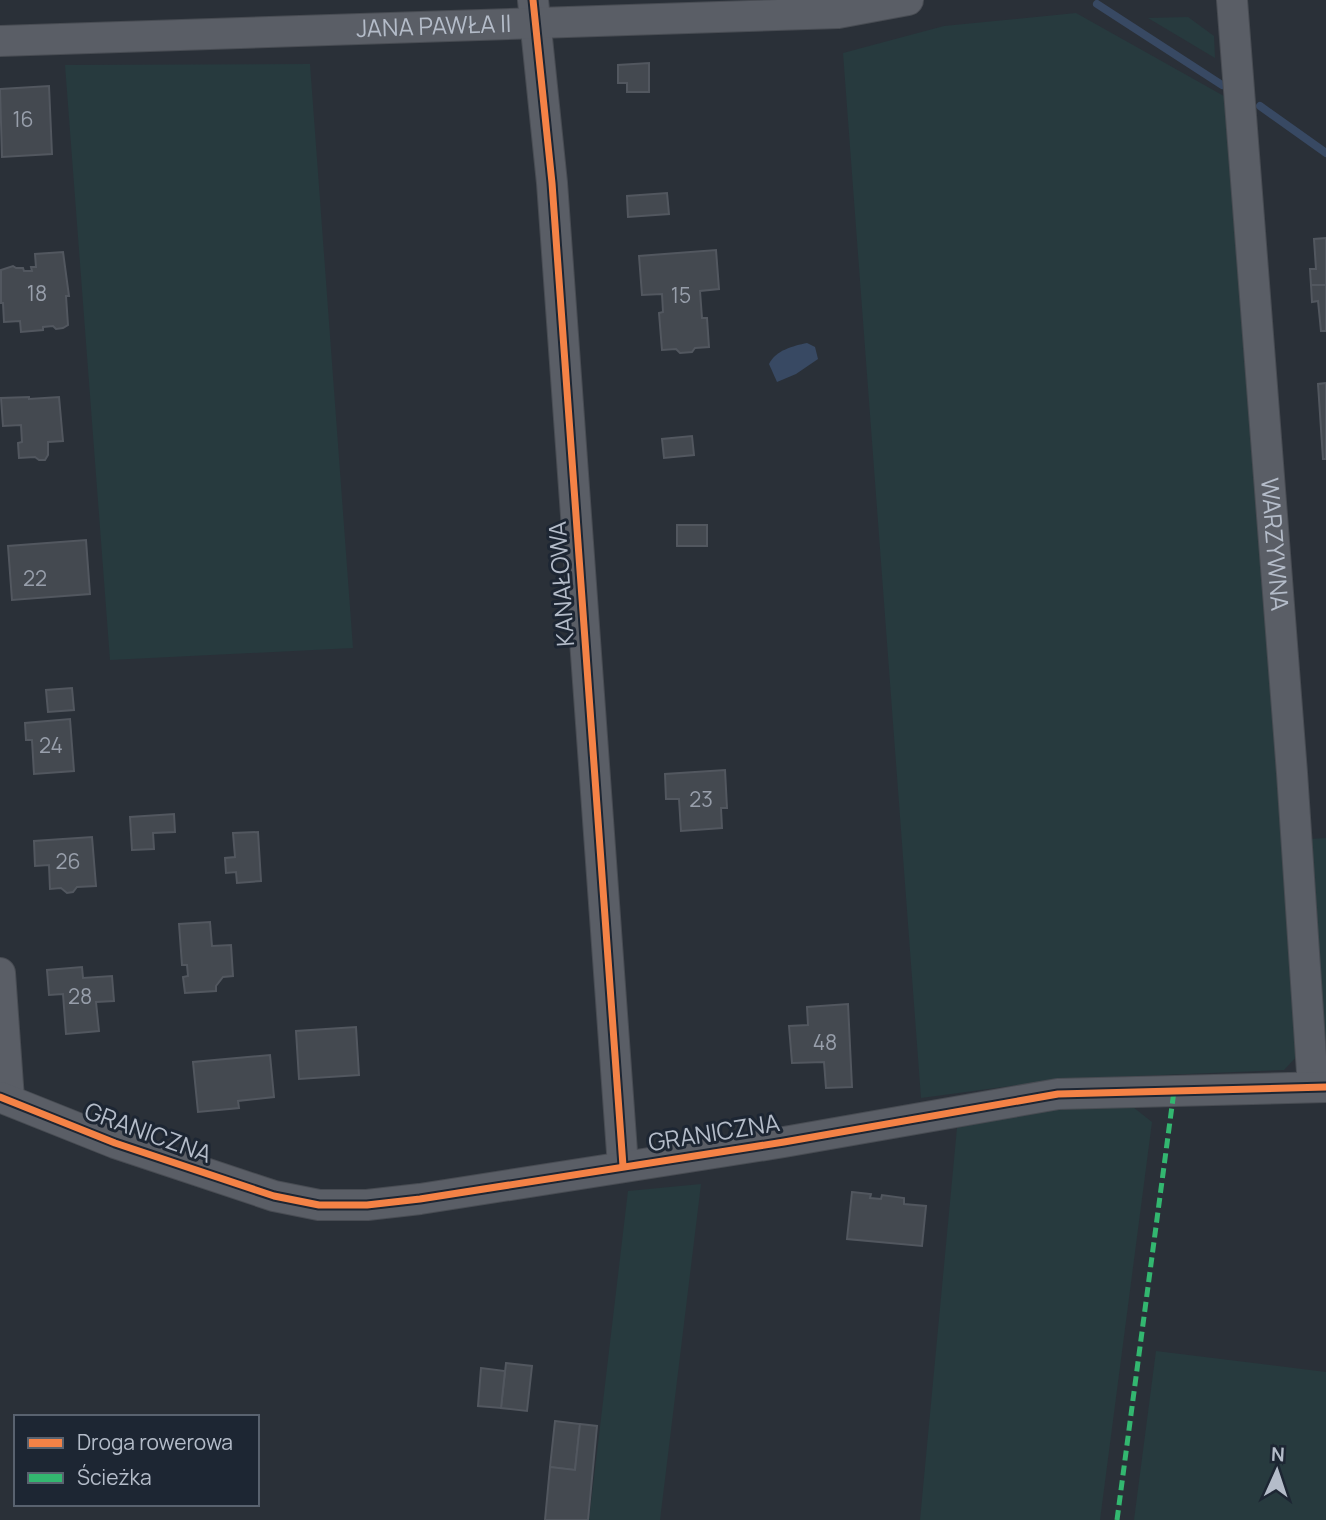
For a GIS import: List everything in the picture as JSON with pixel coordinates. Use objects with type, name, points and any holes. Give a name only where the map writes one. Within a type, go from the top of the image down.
[{"type":"street","name":"JANA PAWŁA II","points":[[0,41],[534,12],[838,13],[908,0]]},
{"type":"street","name":"WARZYWNA","points":[[1231,0],[1292,773],[1320,1087]]},
{"type":"street","name":"KANAŁOWA","points":[[534,12],[552,183],[623,1166]]},
{"type":"street","points":[[0,973],[4,1098]]},
{"type":"street","name":"GRANICZNA","points":[[4,1098],[115,1143],[274,1196],[319,1205],[367,1205],[783,1142],[1058,1094],[1320,1087]]},
{"type":"green space","points":[[1076,13],[1231,100],[1299,1054],[1284,1070],[1063,1079],[921,1098],[843,53],[944,26]]},
{"type":"green space","points":[[1188,17],[1214,36],[1215,58],[1148,18]]},
{"type":"green space","points":[[310,64],[353,648],[110,660],[65,65]]},
{"type":"green space","points":[[1326,838],[1326,1047],[1310,839]]},
{"type":"green space","points":[[1071,1103],[1128,1103],[1152,1122],[1100,1520],[920,1520],[957,1128]]},
{"type":"green space","points":[[701,1184],[660,1520],[589,1520],[628,1191]]},
{"type":"green space","points":[[1156,1351],[1326,1372],[1326,1520],[1134,1520]]},
{"type":"water","points":[[807,343],[815,347],[818,359],[796,374],[777,382],[769,364],[772,359],[785,349]]},
{"type":"building","points":[[649,63],[649,92],[627,92],[627,83],[618,83],[618,65]]},
{"type":"building","points":[[49,86],[52,154],[2,157],[0,89]]},
{"type":"building","points":[[667,193],[669,214],[628,217],[627,196]]},
{"type":"building","points":[[1326,238],[1326,285],[1311,285],[1310,269],[1316,269],[1314,239]]},
{"type":"building","points":[[716,250],[719,289],[700,291],[702,318],[707,318],[709,347],[680,353],[676,349],[662,350],[659,313],[663,312],[662,294],[642,295],[639,256]]},
{"type":"building","points":[[63,252],[69,296],[66,296],[68,325],[63,328],[56,329],[53,326],[21,332],[20,321],[4,322],[1,270],[13,266],[32,271],[31,267],[36,267],[35,254]]},
{"type":"building","points":[[1311,285],[1326,285],[1326,331],[1321,331],[1318,301],[1312,302]]},
{"type":"building","points":[[1326,383],[1326,459],[1323,459],[1318,384]]},
{"type":"building","points":[[59,397],[63,441],[48,442],[48,455],[45,460],[35,457],[19,458],[21,425],[3,426],[1,398]]},
{"type":"building","points":[[692,436],[694,455],[664,458],[662,439]]},
{"type":"building","points":[[677,525],[707,525],[707,546],[677,546]]},
{"type":"building","points":[[86,540],[90,594],[12,600],[8,546]]},
{"type":"building","points":[[72,688],[74,710],[48,712],[46,690]]},
{"type":"building","points":[[70,719],[74,771],[34,774],[32,740],[26,740],[25,723]]},
{"type":"building","points":[[725,770],[727,808],[721,808],[722,828],[681,831],[679,799],[666,799],[665,774]]},
{"type":"building","points":[[174,814],[175,832],[153,833],[154,849],[132,850],[130,817]]},
{"type":"building","points":[[258,832],[261,881],[237,883],[236,872],[226,873],[225,858],[235,857],[233,833]]},
{"type":"building","points":[[92,837],[96,886],[77,887],[73,892],[67,893],[61,888],[50,889],[49,865],[35,866],[34,841]]},
{"type":"building","points":[[210,922],[212,946],[231,945],[233,976],[223,977],[216,986],[216,991],[185,993],[183,977],[188,976],[187,965],[182,965],[179,924]]},
{"type":"building","points":[[82,967],[83,978],[112,976],[114,1001],[96,1002],[99,1031],[66,1034],[63,994],[49,995],[47,970]]},
{"type":"building","points":[[848,1004],[852,1087],[826,1088],[824,1062],[792,1063],[789,1026],[808,1025],[807,1007]]},
{"type":"building","points":[[356,1027],[359,1075],[299,1079],[296,1031]]},
{"type":"building","points":[[270,1055],[274,1097],[238,1101],[239,1108],[198,1112],[193,1062]]},
{"type":"building","points":[[852,1192],[871,1194],[870,1198],[881,1199],[882,1195],[904,1198],[904,1204],[926,1206],[922,1246],[847,1239]]},
{"type":"building","points":[[506,1363],[532,1366],[527,1411],[501,1408]]},
{"type":"building","points":[[481,1368],[505,1371],[501,1408],[478,1406]]},
{"type":"building","points":[[555,1421],[580,1424],[575,1470],[550,1467]]},
{"type":"building","points":[[580,1424],[597,1426],[588,1520],[545,1520],[550,1467],[575,1470]]},
{"type":"waterway","points":[[1097,4],[1222,85]]},
{"type":"waterway","points":[[1260,106],[1326,153]]},
{"type":"marked path","points":[[1117,1520],[1174,1091]]},
{"type":"cycle path","points":[[533,0],[552,183],[623,1166]]},
{"type":"cycle path","points":[[0,1097],[115,1143],[274,1196],[319,1205],[367,1205],[784,1142],[1058,1094],[1326,1087]]}]
